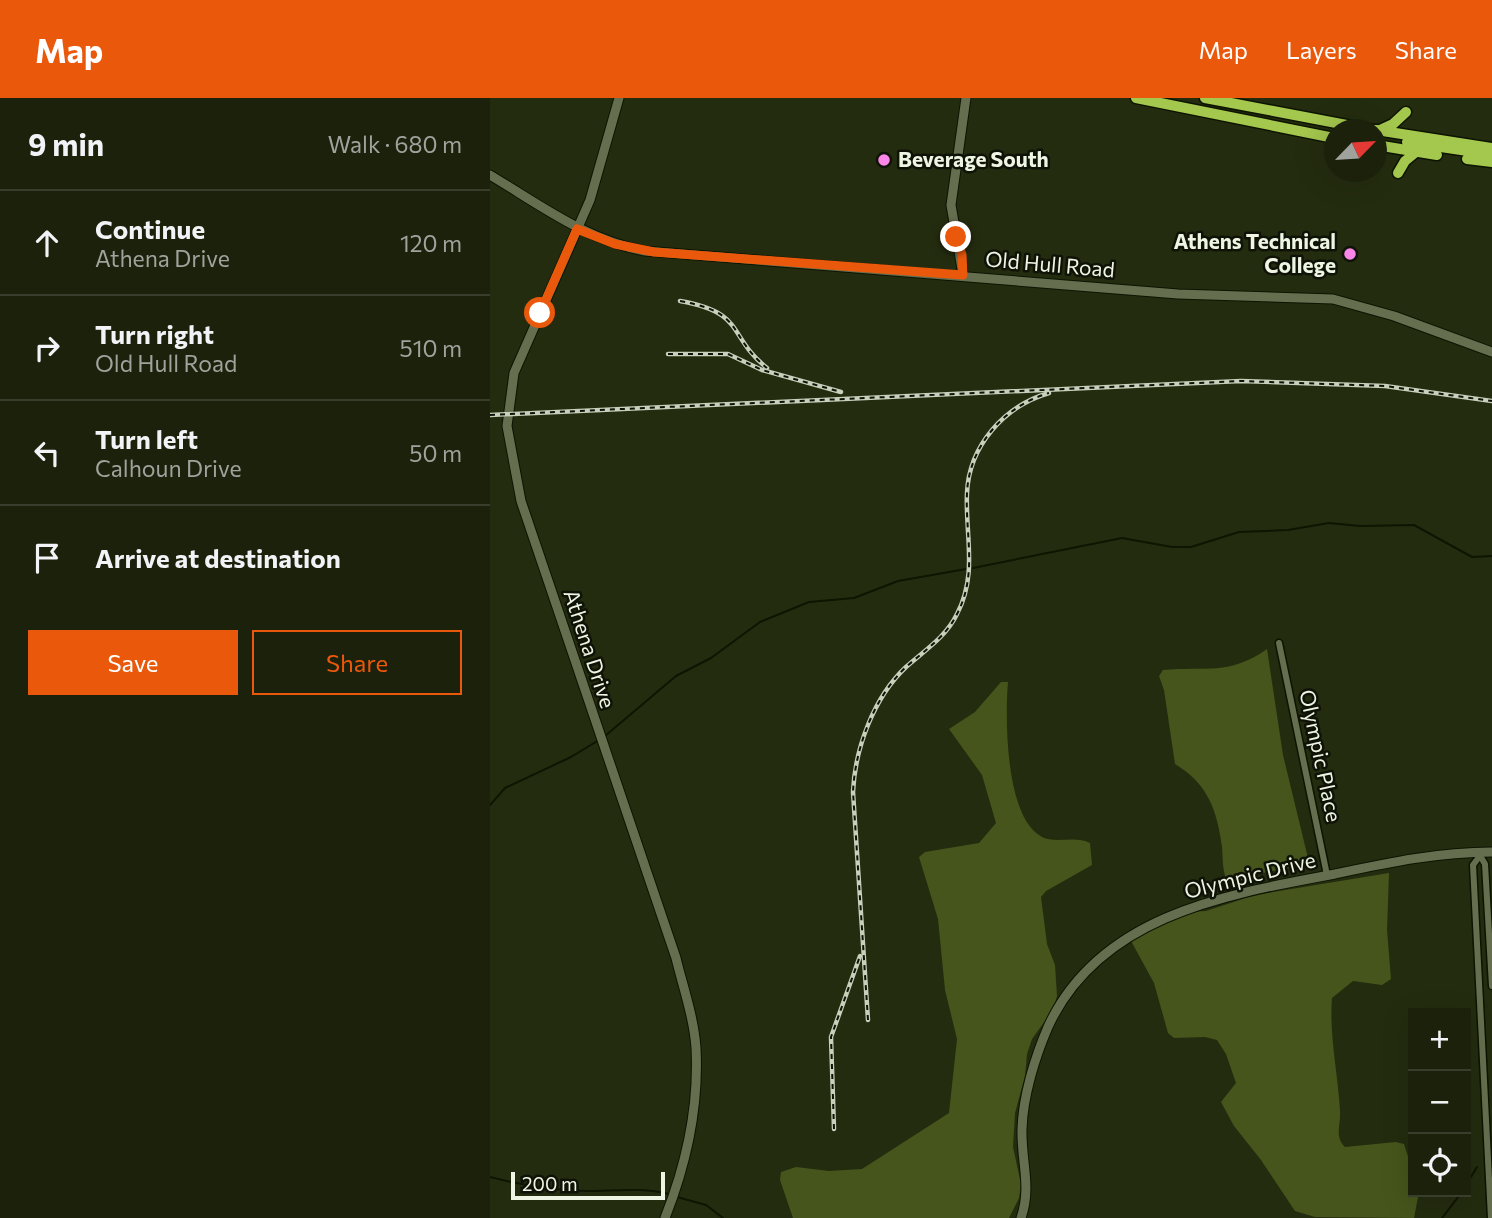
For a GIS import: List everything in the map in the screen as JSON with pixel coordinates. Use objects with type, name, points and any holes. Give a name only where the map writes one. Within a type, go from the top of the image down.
[{"type":"highway","points":[[1136,98],[1324,136]]},
{"type":"highway","points":[[1205,98],[1324,122]]},
{"type":"highway","points":[[1387,127],[1406,112]]},
{"type":"highway","points":[[1223,117],[1237,115],[1324,128]]},
{"type":"highway","points":[[1387,134],[1492,148]]},
{"type":"highway","points":[[1387,136],[1402,142],[1492,154]]},
{"type":"highway","points":[[1387,147],[1492,162]]},
{"type":"highway","points":[[1398,173],[1405,161],[1416,152]]},
{"type":"street","name":"Athena Drive","points":[[619,98],[601,169],[514,373],[507,426],[521,501],[676,958],[694,1035],[694,1093],[688,1142],[678,1185],[665,1218]]},
{"type":"street","points":[[963,275],[951,205],[966,98]]},
{"type":"street","name":"Old Hull Road","points":[[490,175],[577,229],[615,244],[654,252],[1178,293],[1333,299],[1394,316],[1492,352]]},
{"type":"street","name":"Olympic Place","points":[[1279,643],[1327,875]]},
{"type":"street","name":"Olympic Drive","points":[[1021,1218],[1028,1194],[1022,1145],[1024,1108],[1049,1026],[1082,979],[1132,935],[1184,908],[1231,894],[1428,856],[1479,855],[1492,852]]},
{"type":"street","points":[[1491,1217],[1489,1074],[1473,865],[1479,855],[1485,864],[1492,986]]},
{"type":"green space","points":[[1267,649],[1283,755],[1308,858],[1305,865],[1257,874],[1229,885],[1224,871],[1217,821],[1209,798],[1186,771],[1175,764],[1164,690],[1159,676],[1163,670],[1217,668],[1241,663]]},
{"type":"green space","points":[[1001,682],[1008,682],[1010,766],[1021,810],[1030,826],[1042,837],[1090,843],[1092,865],[1046,891],[1041,897],[1047,944],[1055,965],[1057,996],[1053,1010],[1032,1039],[1015,1113],[1013,1147],[1021,1184],[1019,1198],[1009,1218],[793,1218],[780,1180],[781,1172],[796,1167],[829,1171],[862,1169],[949,1113],[957,1039],[945,990],[938,919],[919,857],[925,852],[979,843],[996,823],[982,775],[949,729],[975,712]]},
{"type":"green space","points":[[1389,873],[1387,930],[1391,979],[1382,985],[1353,981],[1332,998],[1340,1111],[1339,1134],[1345,1147],[1396,1142],[1404,1144],[1408,1156],[1408,1197],[1418,1197],[1414,1218],[1315,1217],[1295,1211],[1261,1160],[1234,1126],[1221,1102],[1236,1083],[1226,1054],[1217,1040],[1205,1037],[1174,1038],[1168,1033],[1154,983],[1130,939],[1186,912],[1206,911],[1255,895]]},
{"type":"waterway","points":[[973,568],[1122,538],[1172,547],[1191,547],[1239,532],[1288,530],[1329,523],[1360,526],[1414,525],[1472,557],[1492,556]]},
{"type":"waterway","points":[[605,736],[676,676],[711,658],[760,622],[809,602],[854,598],[898,581],[966,569]]},
{"type":"waterway","points":[[490,805],[505,788],[571,757],[599,740]]},
{"type":"waterway","points":[[1471,1177],[1477,1167]]},
{"type":"waterway","points":[[490,1177],[563,1190],[638,1190],[669,1194]]},
{"type":"waterway","points":[[677,1197],[706,1205],[723,1218]]},
{"type":"waterway","points":[[1442,1218],[1458,1197]]},
{"type":"railway","points":[[680,301],[701,306],[726,319],[754,356],[767,368]]},
{"type":"railway","points":[[668,354],[728,354],[762,370],[841,392]]},
{"type":"railway","points":[[490,415],[1241,381],[1385,386],[1492,401]]},
{"type":"railway","points":[[868,1020],[853,792],[862,741],[884,693],[906,667],[935,643],[957,614],[969,569],[969,476],[982,444],[992,430],[1017,408],[1049,393]]},
{"type":"railway","points":[[834,1129],[831,1037],[860,956]]},
{"type":"place","name":"Beverage South","points":[[884,160]]},
{"type":"place","name":"Athens Technical College","points":[[1350,254]]},
{"type":"route","points":[[540,313],[577,229],[615,244],[654,252],[963,275],[962,255],[956,237]]}]
